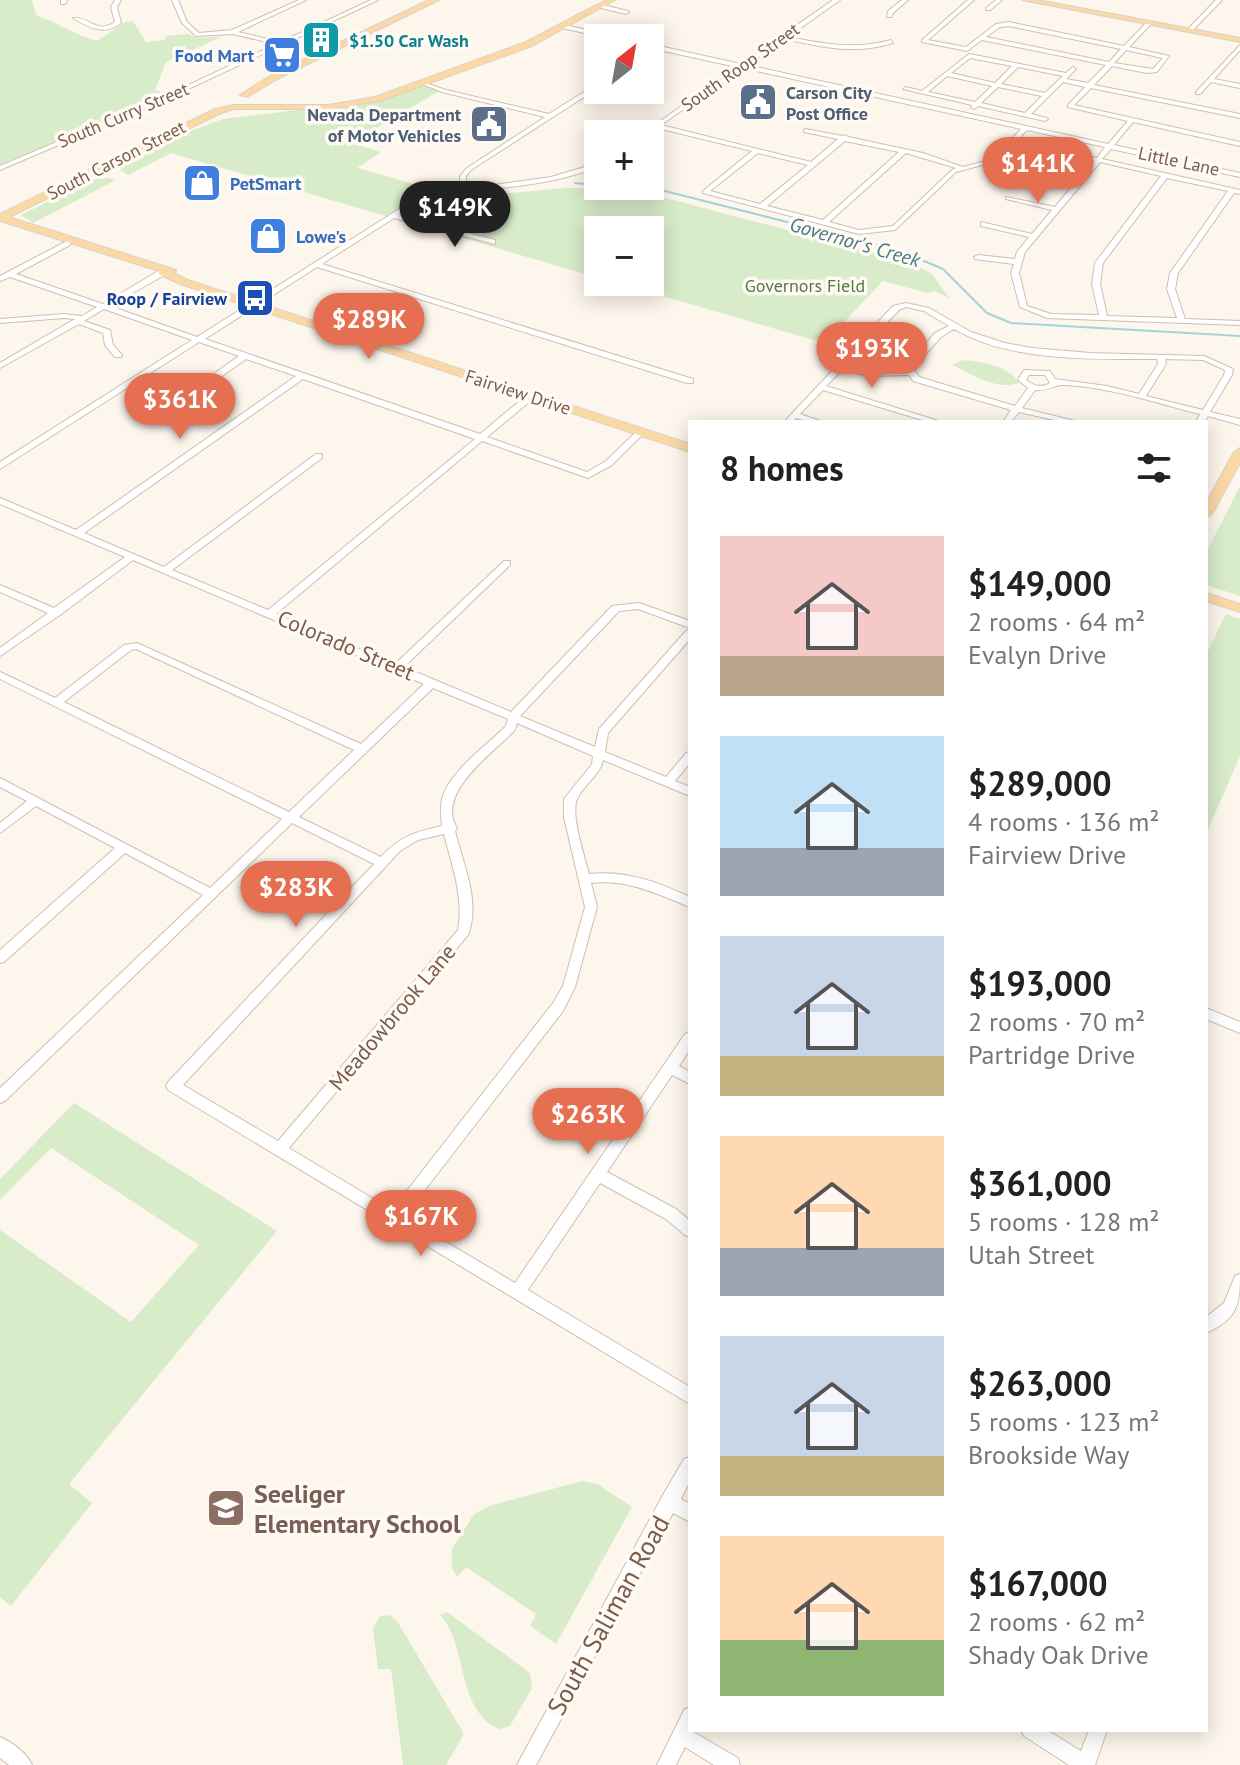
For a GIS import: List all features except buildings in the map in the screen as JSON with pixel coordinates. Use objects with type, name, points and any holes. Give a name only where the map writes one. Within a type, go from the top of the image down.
[{"type":"main road","points":[[231,104],[276,76],[435,0]]},
{"type":"main road","points":[[161,137],[230,111],[363,102],[529,44],[611,0]]},
{"type":"main road","points":[[1026,0],[1240,40]]},
{"type":"main road","points":[[247,107],[259,100],[287,73]]},
{"type":"main road","points":[[270,88],[276,76]]},
{"type":"main road","points":[[244,95],[280,104],[340,102],[422,82]]},
{"type":"main road","points":[[231,104],[247,107],[315,107]]},
{"type":"main road","name":"South Carson Street","points":[[94,168],[231,104]]},
{"type":"main road","name":"South Carson Street","points":[[1,217],[94,168],[231,104]]},
{"type":"main road","name":"Fairview Drive","points":[[1,217],[67,243],[157,270]]},
{"type":"main road","name":"Fairview Drive","points":[[1,217],[688,447]]},
{"type":"main road","points":[[1208,510],[1240,452]]},
{"type":"main road","points":[[1208,598],[1240,608]]},
{"type":"street","points":[[68,21],[80,17],[93,29],[112,27],[118,23],[114,7],[118,0]]},
{"type":"street","points":[[175,0],[194,34],[233,32],[283,44]]},
{"type":"street","points":[[233,32],[303,0]]},
{"type":"street","name":"South Curry Street","points":[[0,168],[283,44],[375,0]]},
{"type":"street","name":"South Roop Street","points":[[664,120],[837,0]]},
{"type":"street","points":[[889,16],[905,0]]},
{"type":"street","points":[[971,0],[923,39],[967,49],[982,38],[1002,24],[1166,55],[1151,71],[982,38]]},
{"type":"street","points":[[988,9],[999,0]]},
{"type":"street","points":[[1190,30],[1219,0]]},
{"type":"street","points":[[598,8],[624,13]]},
{"type":"street","points":[[1149,23],[1070,106],[1240,144]]},
{"type":"street","points":[[564,27],[584,31]]},
{"type":"street","points":[[782,37],[846,51],[870,50],[891,42]]},
{"type":"street","points":[[1198,93],[1240,47]]},
{"type":"street","name":"Little Lane","points":[[664,51],[744,65],[1240,175]]},
{"type":"street","points":[[923,93],[971,56],[1089,85],[1240,116]]},
{"type":"street","points":[[1227,61],[1240,63]]},
{"type":"street","points":[[963,114],[1017,65]]},
{"type":"street","points":[[1026,115],[1073,69]]},
{"type":"street","points":[[945,74],[1046,95]]},
{"type":"street","points":[[1209,80],[1240,86]]},
{"type":"street","points":[[422,82],[444,91],[549,116]]},
{"type":"street","points":[[906,89],[1045,119]]},
{"type":"street","points":[[463,192],[463,176],[469,169],[584,94]]},
{"type":"street","points":[[1131,121],[1032,236],[1018,262],[1016,282],[1025,308],[1039,315],[1240,323]]},
{"type":"street","points":[[664,128],[813,164]]},
{"type":"street","points":[[756,151],[705,192],[859,232],[886,231],[895,228],[961,168],[995,160],[1026,128]]},
{"type":"street","points":[[806,131],[904,151],[961,168]]},
{"type":"street","points":[[761,207],[845,137]]},
{"type":"street","points":[[1053,150],[1236,191],[1174,273],[1171,289],[1182,322]]},
{"type":"street","points":[[824,223],[904,151]]},
{"type":"street","points":[[0,466],[392,215],[428,199],[540,182],[584,169]]},
{"type":"street","points":[[1031,173],[1077,184]]},
{"type":"street","points":[[1104,319],[1096,284],[1099,263],[1166,175]]},
{"type":"street","points":[[1008,198],[1055,209]]},
{"type":"street","points":[[392,215],[492,242]]},
{"type":"street","points":[[984,224],[1032,236]]},
{"type":"street","points":[[0,279],[67,243]]},
{"type":"street","points":[[978,257],[1018,262]]},
{"type":"street","points":[[316,264],[690,381]]},
{"type":"street","points":[[0,366],[103,306],[157,270]]},
{"type":"street","points":[[10,274],[592,475],[641,432]]},
{"type":"street","points":[[791,418],[896,308],[913,304],[926,307],[952,327],[986,341],[1036,350],[1204,358],[1224,365],[1229,369],[1228,375],[1202,418]]},
{"type":"street","points":[[0,321],[64,316],[80,320],[110,334],[109,345],[118,355]]},
{"type":"street","points":[[910,372],[938,335],[952,327]]},
{"type":"street","points":[[1036,350],[1037,371]]},
{"type":"street","points":[[198,389],[245,356]]},
{"type":"street","points":[[1142,396],[1162,364],[1160,356]]},
{"type":"street","points":[[839,367],[870,374],[910,372]]},
{"type":"street","points":[[1037,371],[1055,381],[1142,396],[1202,418],[1240,424]]},
{"type":"street","points":[[1037,371],[1022,377],[1033,387],[1049,388],[1055,381]]},
{"type":"street","points":[[910,372],[916,379],[1016,409],[1066,420]]},
{"type":"street","points":[[76,534],[302,376]]},
{"type":"street","points":[[820,387],[931,420]]},
{"type":"street","points":[[1008,420],[1033,387]]},
{"type":"street","points":[[271,613],[531,396]]},
{"type":"street","points":[[165,571],[319,456]]},
{"type":"street","name":"Colorado Street","points":[[0,501],[688,791]]},
{"type":"street","points":[[0,653],[131,557]]},
{"type":"street","points":[[398,667],[507,563]]},
{"type":"street","points":[[0,588],[56,613]]},
{"type":"street","name":"Meadowbrook Lane","points":[[280,1149],[464,932],[468,906],[451,828],[448,796],[511,727],[514,716],[611,613],[622,606],[639,606],[688,624]]},
{"type":"street","points":[[394,1219],[564,997],[591,907],[568,807],[574,793],[597,765],[603,732],[688,635]]},
{"type":"street","points":[[55,703],[128,647],[137,646],[362,749]]},
{"type":"street","points":[[0,675],[383,863]]},
{"type":"street","points":[[0,1097],[432,682]]},
{"type":"street","points":[[668,782],[688,758]]},
{"type":"street","points":[[0,782],[212,894]]},
{"type":"street","points":[[0,829],[35,801]]},
{"type":"street","points":[[451,828],[408,839],[173,1086],[688,1395]]},
{"type":"street","points":[[0,958],[124,847]]},
{"type":"street","points":[[587,879],[601,876],[642,881],[688,901]]},
{"type":"street","points":[[1208,1014],[1240,1028]]},
{"type":"street","points":[[517,1293],[688,1041]]},
{"type":"street","points":[[670,1068],[688,1077]]},
{"type":"street","points":[[598,1175],[671,1214],[688,1228]]},
{"type":"street","points":[[1208,1324],[1229,1308],[1240,1281]]},
{"type":"street","name":"South Saliman Road","points":[[526,1765],[688,1468]]},
{"type":"street","points":[[669,1501],[688,1513]]},
{"type":"street","points":[[666,1765],[688,1720]]},
{"type":"street","points":[[1033,1732],[1085,1765],[1097,1732]]},
{"type":"street","points":[[681,1734],[731,1765]]},
{"type":"street","points":[[0,1746],[23,1765]]},
{"type":"green space","points":[[0,0],[32,0],[36,15],[97,41],[125,22],[133,21],[146,42],[188,34],[196,38],[221,37],[166,62],[155,90],[168,94],[0,165]]},
{"type":"green space","points":[[427,84],[441,90],[351,143],[381,152],[357,168],[449,194],[428,199],[389,217],[171,153],[128,175],[118,168],[183,134],[223,119],[363,102]]},
{"type":"green space","points":[[93,179],[116,180],[33,223],[21,215]]},
{"type":"green space","name":"Governors Field","points":[[565,188],[584,188],[584,200],[664,200],[664,197],[912,263],[932,274],[950,299],[935,291],[927,293],[883,281],[824,343],[662,296],[664,216],[584,216],[584,274],[456,236],[461,231],[407,214],[454,198]]},
{"type":"green space","points":[[963,360],[1002,368],[1019,383],[993,383],[952,365]]},
{"type":"green space","points":[[1240,486],[1240,596],[1208,586],[1208,549]]},
{"type":"green space","points":[[1226,614],[1240,619],[1240,756],[1208,829],[1208,651]]},
{"type":"green space","points":[[74,1103],[277,1231],[69,1484],[92,1503],[11,1606],[0,1597],[0,1230],[131,1322],[199,1245],[51,1148],[0,1200],[0,1179]]},
{"type":"green space","points":[[582,1481],[597,1484],[632,1507],[556,1644],[530,1626],[536,1614],[466,1567],[457,1577],[452,1568],[452,1549],[474,1514],[489,1506]]},
{"type":"green space","points":[[447,1612],[530,1673],[532,1688],[510,1726],[500,1729],[486,1720],[476,1708],[455,1643],[440,1615]]},
{"type":"green space","points":[[389,1615],[397,1621],[464,1734],[446,1765],[403,1765],[391,1669],[378,1669],[373,1629],[380,1616]]},
{"type":"waterway","name":"Governor's Creek","points":[[575,183],[584,184]]},
{"type":"waterway","name":"Governor's Creek","points":[[664,191],[898,250],[943,269],[987,313],[1011,323],[1240,336]]},
{"type":"place","name":"$1.50 Car Wash","points":[[321,40]]},
{"type":"place","name":"Food Mart","points":[[282,55]]},
{"type":"place","name":"Carson City Post Office","points":[[758,102]]},
{"type":"place","name":"Nevada Department of Motor Vehicles","points":[[489,124]]},
{"type":"place","name":"PetSmart","points":[[202,183]]},
{"type":"place","name":"Lowe's","points":[[268,236]]},
{"type":"place","name":"Roop / Fairview","points":[[255,298]]},
{"type":"place","name":"Seeliger Elementary School","points":[[226,1508]]}]
